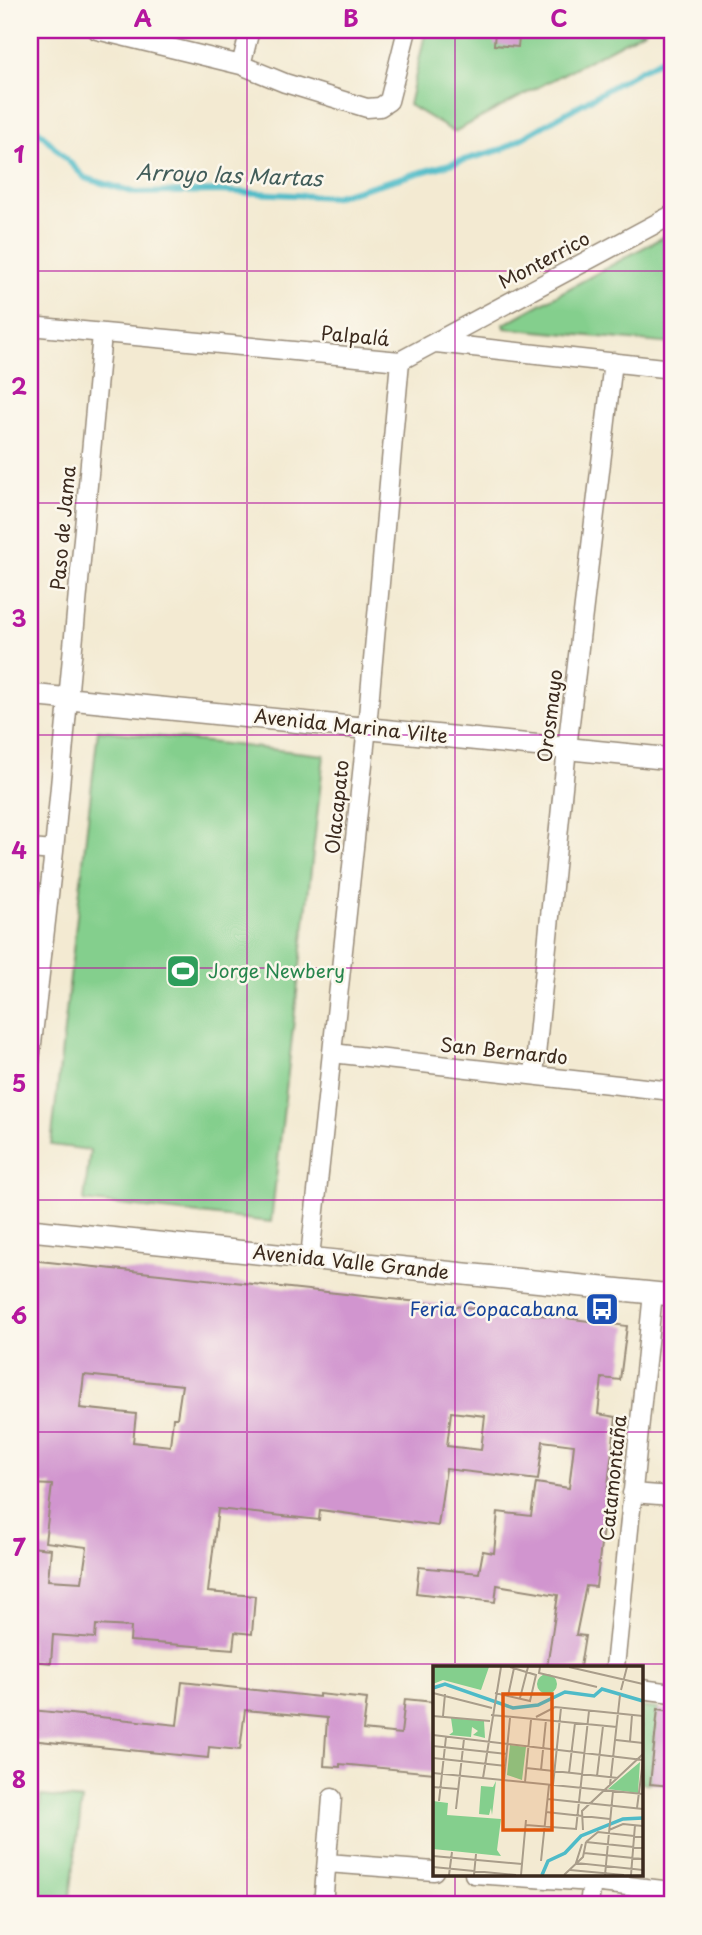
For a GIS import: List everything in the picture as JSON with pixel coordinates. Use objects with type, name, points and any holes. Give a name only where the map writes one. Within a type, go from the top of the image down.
[{"type":"street","points":[[97,30],[241,65],[285,83],[367,108],[380,107],[389,101],[408,30]]},
{"type":"street","points":[[241,65],[250,30]]},
{"type":"street","name":"Monterrico","points":[[436,343],[672,215]]},
{"type":"street","name":"Palpalá","points":[[30,326],[400,361],[436,343]]},
{"type":"street","name":"Paso de Jama","points":[[30,1061],[32,1024],[54,851],[102,334]]},
{"type":"street","points":[[436,343],[672,369]]},
{"type":"street","name":"Olacapato","points":[[310,1257],[367,727],[400,361]]},
{"type":"street","name":"Orosmayo","points":[[534,1075],[567,748],[613,362]]},
{"type":"street","name":"Avenida Marina Vilte","points":[[30,695],[672,759]]},
{"type":"street","points":[[30,849],[54,851]]},
{"type":"street","name":"San Bernardo","points":[[332,1052],[672,1091]]},
{"type":"street","name":"Avenida Valle Grande","points":[[30,1230],[663,1294]]},
{"type":"street","name":"Catamontaña","points":[[615,1666],[632,1493],[663,1294]]},
{"type":"street","points":[[632,1493],[672,1496]]},
{"type":"street","points":[[642,1689],[672,1693]]},
{"type":"street","points":[[323,1905],[332,1798]]},
{"type":"street","points":[[327,1863],[433,1871]]},
{"type":"street","points":[[533,1876],[592,1878],[672,1891]]},
{"type":"street","points":[[589,1905],[592,1878]]},
{"type":"green space","points":[[426,30],[646,30],[454,132],[409,105]]},
{"type":"green space","points":[[672,232],[672,344],[505,328],[504,324]]},
{"type":"green space","name":"Jorge Newbery","points":[[98,730],[324,755],[271,1222],[84,1201],[90,1150],[51,1145]]},
{"type":"green space","points":[[642,1707],[658,1709],[650,1784],[642,1783]]},
{"type":"green space","points":[[41,1796],[82,1800],[69,1905],[30,1905],[30,1876],[34,1876]]},
{"type":"building","points":[[495,30],[520,30],[518,47],[494,45]]},
{"type":"building","points":[[30,1260],[627,1326],[620,1380],[602,1378],[598,1414],[616,1417],[596,1587],[586,1586],[576,1635],[585,1636],[580,1666],[547,1666],[558,1595],[497,1585],[495,1602],[416,1593],[419,1567],[479,1573],[483,1551],[494,1553],[498,1512],[531,1516],[536,1483],[569,1488],[574,1445],[543,1441],[538,1480],[446,1469],[438,1526],[320,1510],[319,1520],[218,1509],[208,1592],[255,1596],[252,1634],[235,1632],[233,1649],[130,1641],[131,1627],[96,1625],[95,1638],[53,1635],[51,1663],[30,1661],[30,1547],[51,1549],[48,1580],[82,1582],[87,1547],[45,1542],[52,1485],[30,1484]],"holes":[[[84,1375],[182,1385],[177,1418],[173,1418],[170,1446],[133,1442],[136,1414],[80,1408]],[[451,1412],[485,1416],[481,1450],[447,1446]]]},
{"type":"building","points":[[182,1682],[319,1697],[319,1694],[367,1699],[363,1730],[401,1734],[405,1699],[433,1702],[433,1773],[340,1764],[340,1767],[324,1766],[327,1718],[245,1710],[240,1750],[209,1747],[208,1758],[30,1740],[32,1710],[177,1725]]},
{"type":"building","points":[[658,1709],[672,1711],[672,1786],[650,1784]]},
{"type":"waterway","name":"Arroyo las Martas","points":[[30,122],[85,178],[136,193],[217,191],[333,197],[503,149],[672,54]]},
{"type":"place","name":"Jorge Newbery","points":[[183,971]]},
{"type":"place","name":"Feria Copacabana","points":[[602,1309]]}]
